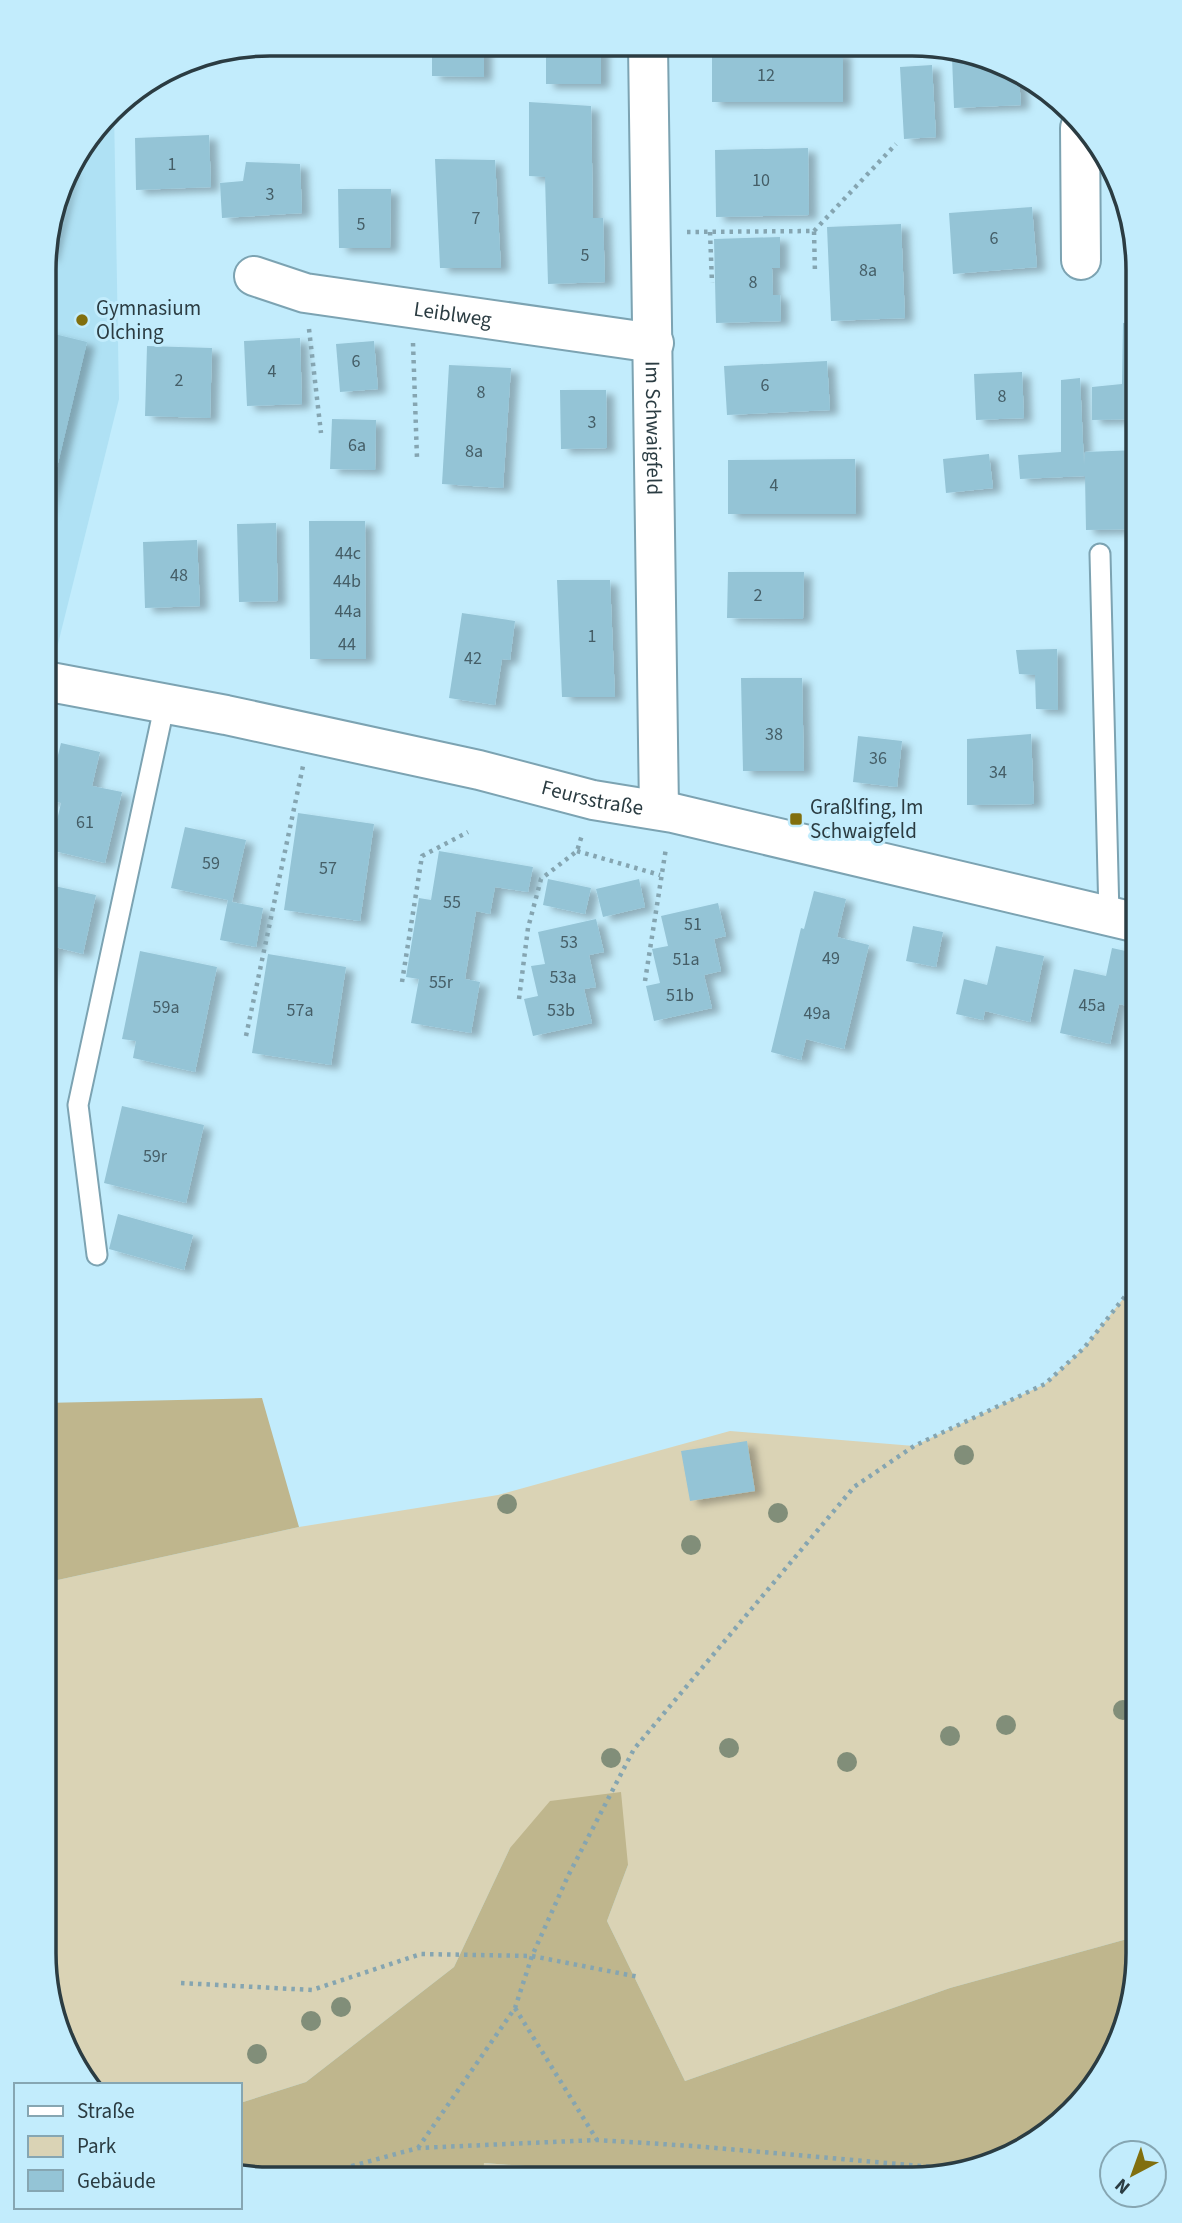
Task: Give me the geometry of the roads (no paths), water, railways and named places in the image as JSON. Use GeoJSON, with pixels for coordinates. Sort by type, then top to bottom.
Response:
{"type":"FeatureCollection","features":[{"type":"Feature","properties":{"kind":"street","name":"Im Schwaigfeld"},"geometry":{"type":"LineString","coordinates":[[648,56],[666,812]]}},
{"type":"Feature","properties":{"kind":"street"},"geometry":{"type":"LineString","coordinates":[[1080,138],[1081,260]]}},
{"type":"Feature","properties":{"kind":"street","name":"Leiblweg"},"geometry":{"type":"LineString","coordinates":[[254,276],[305,293],[654,343]]}},
{"type":"Feature","properties":{"kind":"street","name":"Feursstraße"},"geometry":{"type":"LineString","coordinates":[[56,683],[165,703],[479,770],[593,800],[666,812],[1123,920]]}},
{"type":"Feature","properties":{"kind":"lane"},"geometry":{"type":"LineString","coordinates":[[1100,554],[1123,920]]}},
{"type":"Feature","properties":{"kind":"lane"},"geometry":{"type":"LineString","coordinates":[[97,1255],[78,1104],[165,703]]}},
{"type":"Feature","properties":{"kind":"place","name":"Gymnasium Olching"},"geometry":{"type":"Point","coordinates":[82,320]}},
{"type":"Feature","properties":{"kind":"place","name":"Graßlfing, Im Schwaigfeld"},"geometry":{"type":"Point","coordinates":[796,819]}}]}
